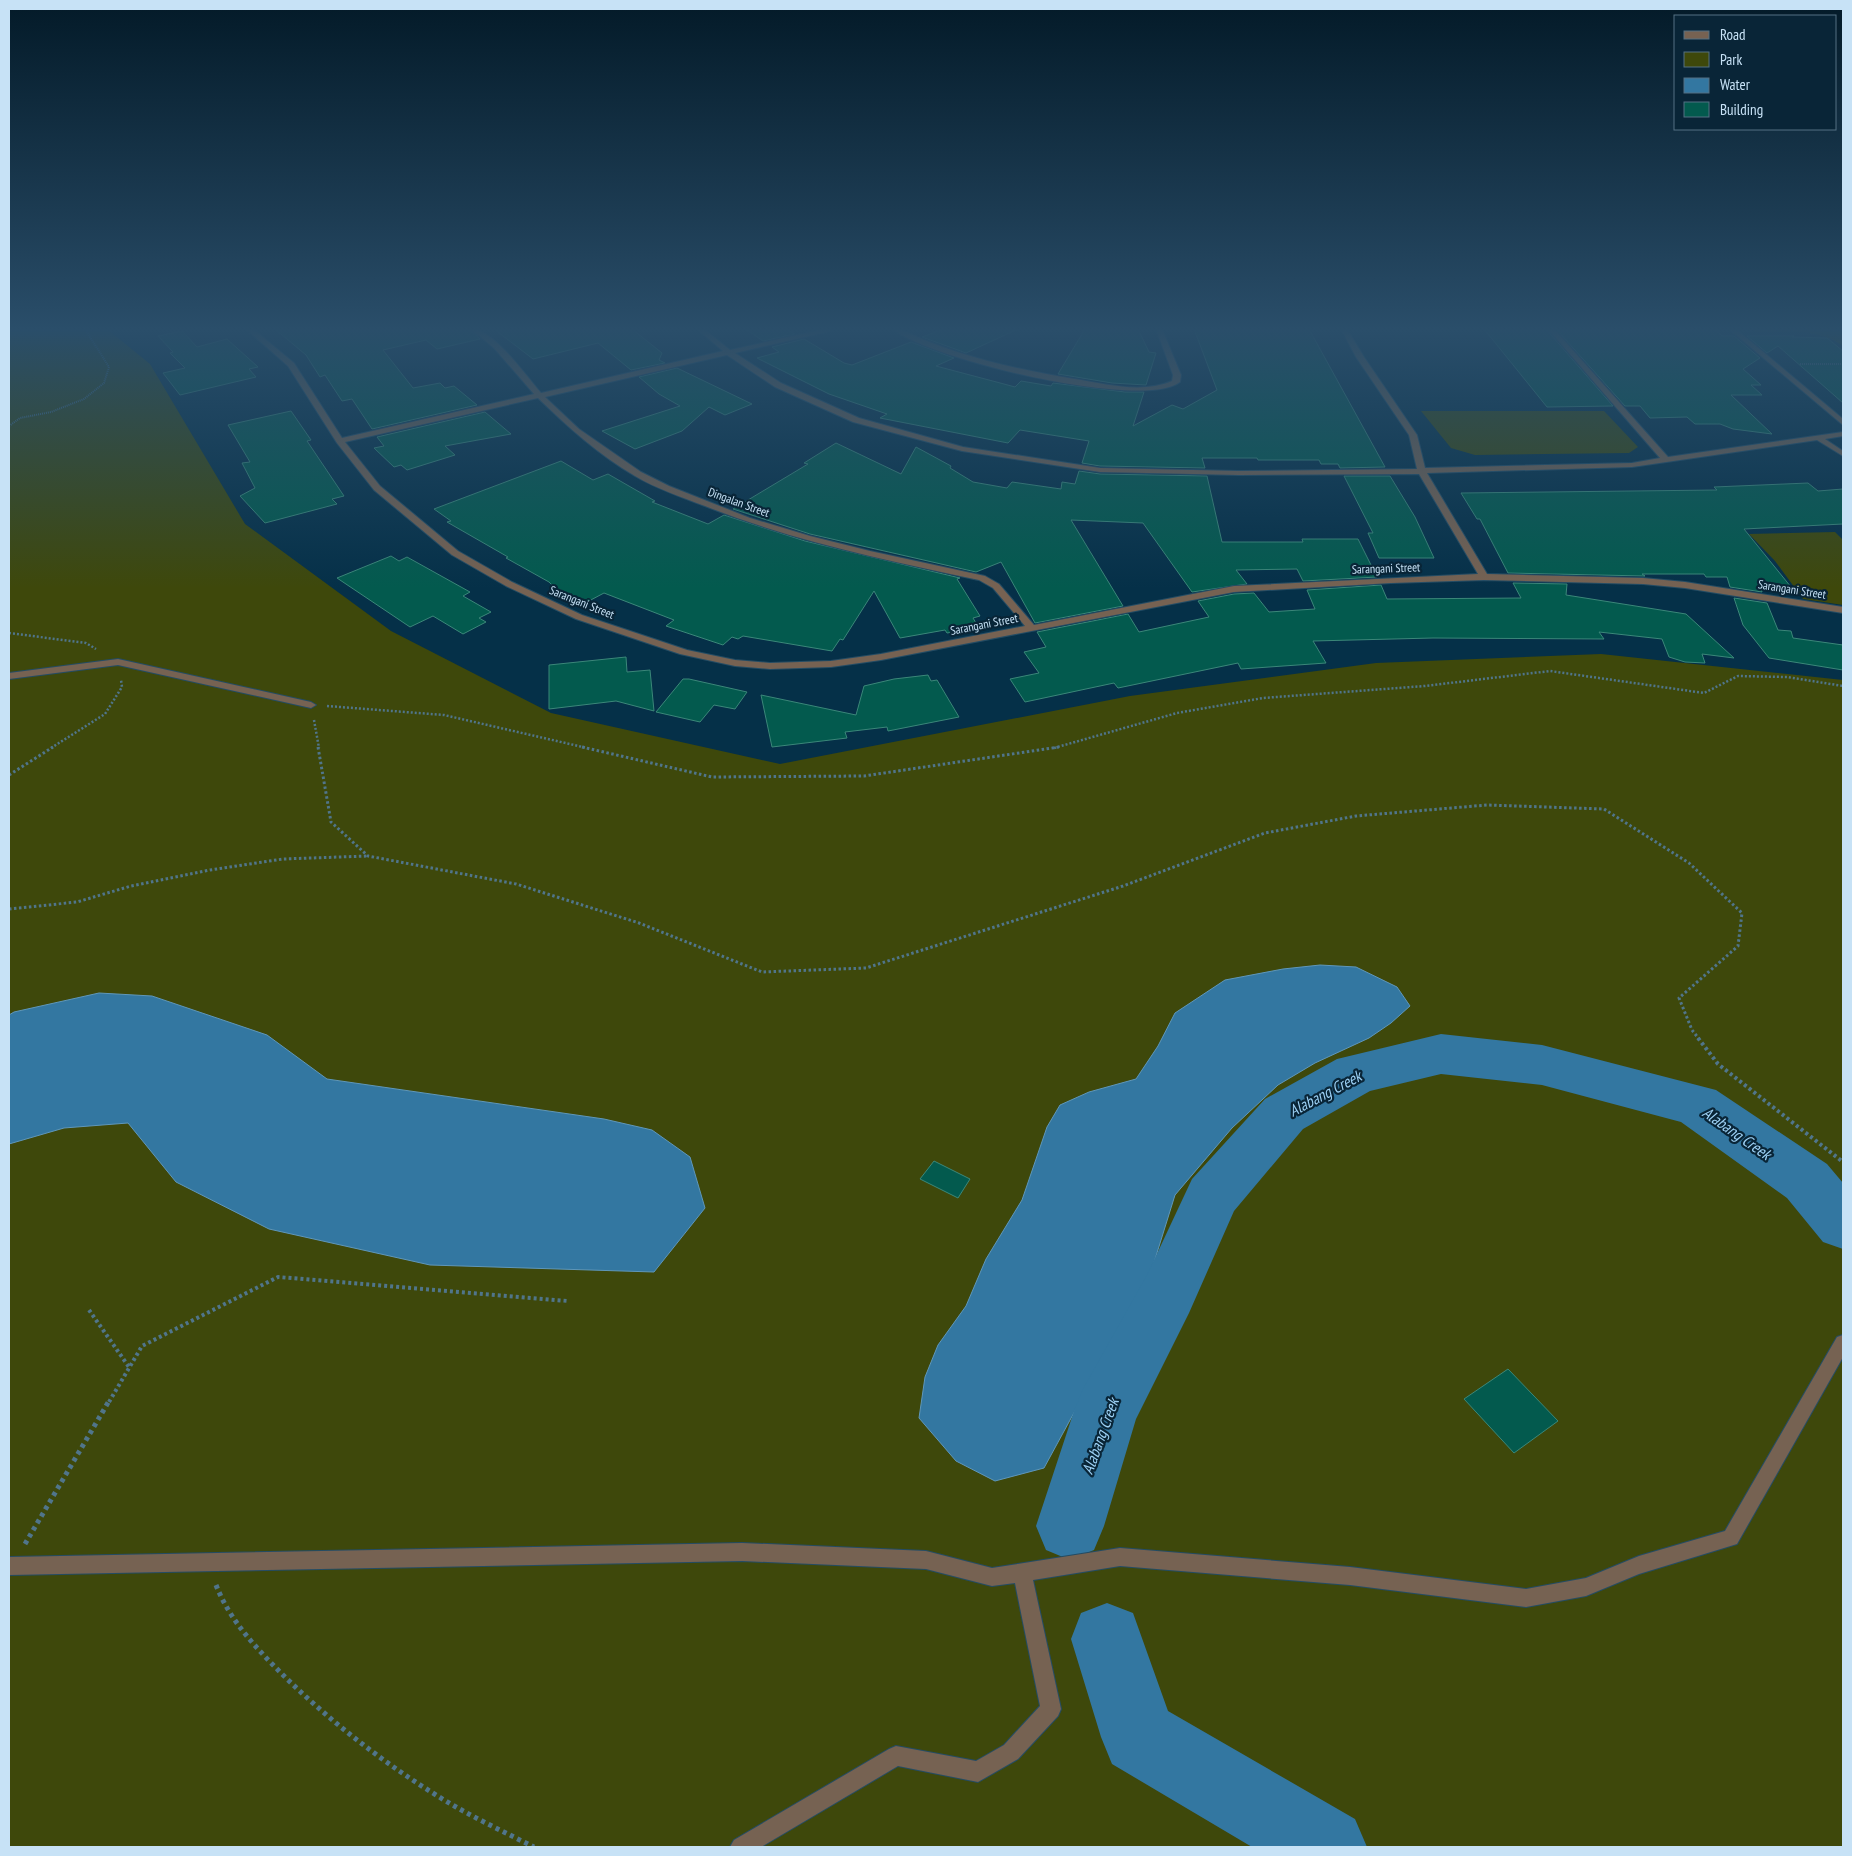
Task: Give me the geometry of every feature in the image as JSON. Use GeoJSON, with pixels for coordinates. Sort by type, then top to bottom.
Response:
{"type":"FeatureCollection","features":[{"type":"Feature","properties":{"kind":"street","name":"Sarangani Street"},"geometry":{"type":"LineString","coordinates":[[324,416],[340,441],[377,488],[455,553],[509,584],[579,617],[684,652],[735,663],[770,666],[831,664],[880,657],[1234,589],[1391,580],[1484,578],[1652,582],[1685,585],[1843,610]]}},
{"type":"Feature","properties":{"kind":"street"},"geometry":{"type":"LineString","coordinates":[[340,441],[447,416]]}},
{"type":"Feature","properties":{"kind":"street","name":"Dingalan Street"},"geometry":{"type":"LineString","coordinates":[[560,416],[576,431],[638,474],[666,488],[748,520],[869,554],[982,578],[996,586],[1031,627]]}},
{"type":"Feature","properties":{"kind":"street"},"geometry":{"type":"LineString","coordinates":[[846,416],[856,420],[962,449],[1100,470],[1239,473],[1422,471],[1632,465],[1820,439],[1843,434]]}},
{"type":"Feature","properties":{"kind":"street"},"geometry":{"type":"LineString","coordinates":[[1400,416],[1413,435],[1422,471],[1484,578]]}},
{"type":"Feature","properties":{"kind":"street"},"geometry":{"type":"LineString","coordinates":[[1627,416],[1667,461]]}},
{"type":"Feature","properties":{"kind":"street"},"geometry":{"type":"LineString","coordinates":[[1820,439],[1843,454]]}},
{"type":"Feature","properties":{"kind":"street"},"geometry":{"type":"LineString","coordinates":[[9,676],[118,662],[311,705]]}},
{"type":"Feature","properties":{"kind":"street"},"geometry":{"type":"LineString","coordinates":[[10,1566],[742,1552],[926,1560],[992,1577],[1120,1558],[1350,1576],[1526,1598],[1586,1587],[1639,1565],[1731,1538],[1843,1342]]}},
{"type":"Feature","properties":{"kind":"street"},"geometry":{"type":"LineString","coordinates":[[741,1847],[896,1756],[978,1772],[1011,1752],[1051,1709],[1022,1572]]}},
{"type":"Feature","properties":{"kind":"path"},"geometry":{"type":"LineString","coordinates":[[9,426],[20,418],[32,416]]}},
{"type":"Feature","properties":{"kind":"path"},"geometry":{"type":"LineString","coordinates":[[9,634],[86,643],[118,662],[122,687],[105,714],[9,775]]}},
{"type":"Feature","properties":{"kind":"path"},"geometry":{"type":"LineString","coordinates":[[368,856],[331,822],[311,705],[444,715],[712,777],[864,776],[1055,748],[1178,714],[1263,698],[1425,686],[1550,671],[1704,693],[1738,676],[1787,677],[1843,686]]}},
{"type":"Feature","properties":{"kind":"path"},"geometry":{"type":"LineString","coordinates":[[9,908],[77,902],[140,884],[283,858],[368,856],[516,884],[639,923],[762,972],[866,968],[1123,886],[1274,831],[1356,816],[1486,805],[1604,809],[1689,863],[1742,913],[1738,946],[1679,998],[1685,1014],[1692,1030],[1718,1064],[1843,1162]]}},
{"type":"Feature","properties":{"kind":"path"},"geometry":{"type":"LineString","coordinates":[[10,1566],[142,1346],[278,1278],[568,1301]]}},
{"type":"Feature","properties":{"kind":"path"},"geometry":{"type":"LineString","coordinates":[[89,1310],[129,1367]]}},
{"type":"Feature","properties":{"kind":"path"},"geometry":{"type":"LineString","coordinates":[[208,1563],[220,1597],[248,1637],[299,1691],[382,1759],[448,1802],[534,1847]]}},
{"type":"Feature","properties":{"kind":"green space"},"geometry":{"type":"Polygon","coordinates":[[[9,416],[181,416],[245,524],[391,631],[551,713],[780,764],[1130,696],[1376,663],[1601,654],[1843,680],[1843,1847],[9,1847],[9,416]]]}},
{"type":"Feature","properties":{"kind":"green space"},"geometry":{"type":"Polygon","coordinates":[[[1425,416],[1608,416],[1638,447],[1629,453],[1475,455],[1451,448],[1425,416]]]}},
{"type":"Feature","properties":{"kind":"green space"},"geometry":{"type":"Polygon","coordinates":[[[1835,532],[1843,540],[1843,605],[1803,599],[1775,561],[1749,534],[1835,532]]]}},
{"type":"Feature","properties":{"kind":"water"},"geometry":{"type":"Polygon","coordinates":[[[1320,965],[1356,967],[1397,987],[1410,1006],[1391,1023],[1369,1038],[1315,1063],[1278,1085],[1232,1128],[1175,1195],[1152,1269],[1044,1468],[995,1481],[956,1461],[919,1418],[925,1377],[938,1345],[966,1306],[986,1259],[1022,1200],[1047,1127],[1060,1105],[1089,1092],[1136,1079],[1158,1046],[1175,1013],[1225,980],[1283,969],[1320,965]]]}},
{"type":"Feature","properties":{"kind":"water"},"geometry":{"type":"Polygon","coordinates":[[[99,993],[152,996],[267,1035],[327,1079],[604,1119],[652,1130],[690,1157],[705,1208],[654,1272],[430,1265],[269,1229],[176,1182],[128,1123],[64,1128],[9,1144],[9,1015],[14,1012],[99,993]]]}},
{"type":"Feature","properties":{"kind":"building"},"geometry":{"type":"Polygon","coordinates":[[[270,416],[294,416],[311,440],[307,441],[344,496],[332,499],[337,504],[265,523],[240,496],[255,488],[242,463],[250,462],[228,425],[270,416]]]}},
{"type":"Feature","properties":{"kind":"building"},"geometry":{"type":"Polygon","coordinates":[[[363,416],[431,416],[372,429],[363,416]]]}},
{"type":"Feature","properties":{"kind":"building"},"geometry":{"type":"Polygon","coordinates":[[[469,416],[489,416],[511,434],[445,446],[455,455],[407,470],[401,465],[394,467],[374,448],[384,446],[377,437],[469,416]]]}},
{"type":"Feature","properties":{"kind":"building"},"geometry":{"type":"Polygon","coordinates":[[[650,416],[699,416],[682,431],[635,449],[602,431],[650,416]]]}},
{"type":"Feature","properties":{"kind":"building"},"geometry":{"type":"Polygon","coordinates":[[[884,416],[1136,416],[1133,426],[1152,416],[1357,416],[1385,467],[1340,468],[1338,464],[1321,464],[1319,460],[1258,460],[1257,458],[1202,458],[1205,468],[1100,466],[1082,463],[1089,441],[1020,430],[1008,443],[880,418],[884,416]]]}},
{"type":"Feature","properties":{"kind":"building"},"geometry":{"type":"Polygon","coordinates":[[[1648,416],[1753,416],[1772,434],[1733,429],[1720,424],[1695,424],[1687,417],[1650,418],[1648,416]]]}},
{"type":"Feature","properties":{"kind":"building"},"geometry":{"type":"Polygon","coordinates":[[[836,443],[901,474],[916,447],[951,466],[950,468],[973,482],[1007,488],[1012,482],[1061,489],[1062,482],[1075,484],[1079,471],[1100,474],[1207,476],[1222,542],[1303,542],[1302,539],[1358,539],[1377,577],[1303,581],[1297,569],[1236,570],[1247,584],[1192,592],[1143,523],[1071,520],[1123,606],[1035,623],[1001,562],[976,572],[810,534],[733,509],[808,464],[804,463],[836,443]]]}},
{"type":"Feature","properties":{"kind":"building"},"geometry":{"type":"Polygon","coordinates":[[[561,461],[593,480],[608,474],[655,501],[652,502],[708,524],[724,515],[805,541],[960,578],[957,579],[980,616],[973,618],[979,628],[947,633],[945,630],[900,638],[874,591],[843,640],[840,639],[832,651],[743,636],[738,639],[732,637],[723,645],[666,626],[674,620],[604,593],[587,602],[555,588],[549,582],[447,522],[451,521],[434,509],[561,461]]]}},
{"type":"Feature","properties":{"kind":"building"},"geometry":{"type":"Polygon","coordinates":[[[1344,476],[1390,476],[1415,517],[1434,558],[1379,558],[1368,533],[1373,533],[1344,476]]]}},
{"type":"Feature","properties":{"kind":"building"},"geometry":{"type":"Polygon","coordinates":[[[1808,483],[1818,491],[1843,489],[1843,524],[1744,529],[1791,587],[1761,588],[1762,592],[1730,587],[1727,577],[1706,577],[1704,574],[1642,574],[1645,576],[1508,573],[1480,519],[1477,519],[1461,493],[1717,490],[1714,487],[1808,483]]]}},
{"type":"Feature","properties":{"kind":"building"},"geometry":{"type":"Polygon","coordinates":[[[391,556],[399,561],[407,557],[470,592],[463,596],[491,612],[479,618],[486,622],[463,634],[433,616],[410,627],[337,578],[391,556]]]}},
{"type":"Feature","properties":{"kind":"building"},"geometry":{"type":"Polygon","coordinates":[[[1513,583],[1567,584],[1566,595],[1686,614],[1734,658],[1702,654],[1705,663],[1685,662],[1669,657],[1662,639],[1599,632],[1604,639],[1433,638],[1313,641],[1326,663],[1241,669],[1238,663],[1118,688],[1114,683],[1025,702],[1010,679],[1039,673],[1024,652],[1046,647],[1037,632],[1128,614],[1139,632],[1209,617],[1198,601],[1234,594],[1254,593],[1269,612],[1315,609],[1307,590],[1381,585],[1387,599],[1521,598],[1513,583]]]}},
{"type":"Feature","properties":{"kind":"building"},"geometry":{"type":"Polygon","coordinates":[[[1734,598],[1767,603],[1778,630],[1791,631],[1793,638],[1843,645],[1843,670],[1769,658],[1743,625],[1734,598]]]}},
{"type":"Feature","properties":{"kind":"building"},"geometry":{"type":"Polygon","coordinates":[[[626,657],[627,672],[650,670],[654,711],[616,701],[549,709],[549,665],[626,657]]]}},
{"type":"Feature","properties":{"kind":"building"},"geometry":{"type":"Polygon","coordinates":[[[928,675],[931,681],[937,680],[959,717],[888,731],[887,727],[845,732],[847,738],[772,747],[761,695],[856,715],[864,686],[894,679],[928,675]]]}},
{"type":"Feature","properties":{"kind":"building"},"geometry":{"type":"Polygon","coordinates":[[[683,679],[747,692],[735,709],[714,705],[700,722],[656,712],[683,679]]]}},
{"type":"Feature","properties":{"kind":"building"},"geometry":{"type":"Polygon","coordinates":[[[934,1161],[970,1179],[958,1198],[920,1179],[934,1161]]]}},
{"type":"Feature","properties":{"kind":"building"},"geometry":{"type":"Polygon","coordinates":[[[1508,1369],[1558,1421],[1514,1453],[1464,1399],[1508,1369]]]}},
{"type":"Feature","properties":{"kind":"waterway","name":"Alabang Creek"},"geometry":{"type":"LineString","coordinates":[[1070,1526],[1106,1411],[1168,1294],[1212,1196],[1284,1114],[1356,1074],[1441,1054],[1542,1065],[1697,1105],[1807,1181],[1843,1224]]}},
{"type":"Feature","properties":{"kind":"waterway","name":"Alabang Creek"},"geometry":{"type":"LineString","coordinates":[[1107,1639],[1139,1737],[1327,1847]]}}]}
